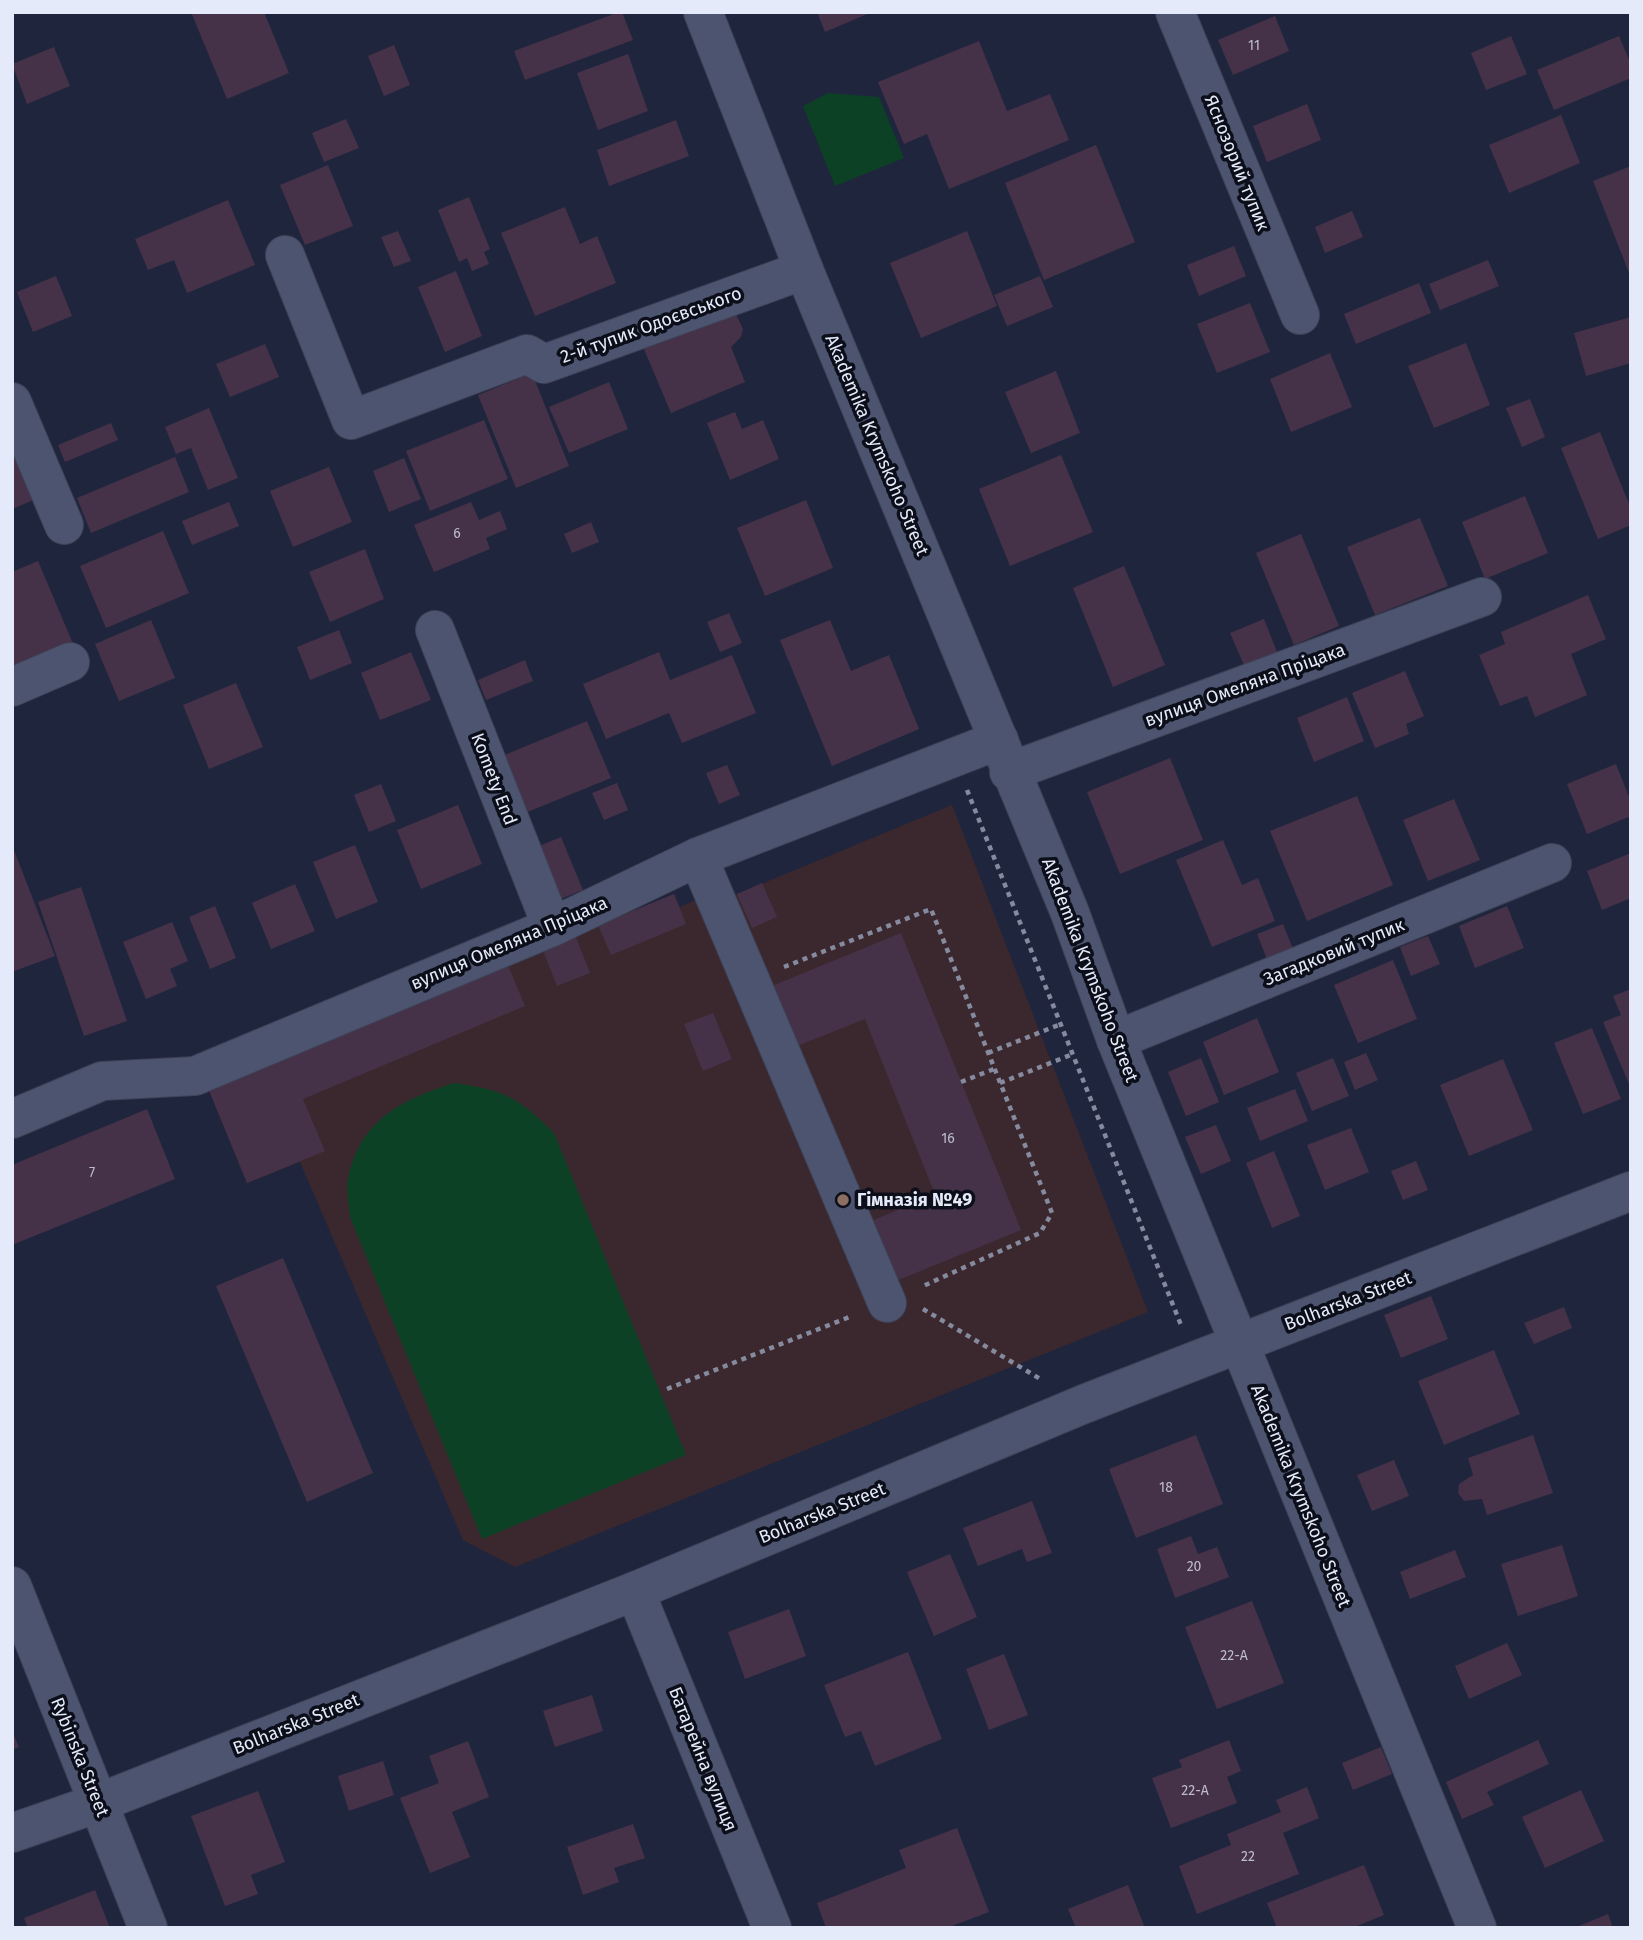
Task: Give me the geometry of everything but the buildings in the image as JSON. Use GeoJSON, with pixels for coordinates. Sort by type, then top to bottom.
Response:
{"type":"FeatureCollection","features":[{"type":"Feature","properties":{"kind":"street","name":"Akademika Krymskoho Street"},"geometry":{"type":"LineString","coordinates":[[703,12],[804,270],[1070,913],[1116,1040],[1477,1928]]}},
{"type":"Feature","properties":{"kind":"street","name":"Яснозорий тупик"},"geometry":{"type":"LineString","coordinates":[[1175,12],[1300,314]]}},
{"type":"Feature","properties":{"kind":"street","name":"2-й тупик Одоєвського"},"geometry":{"type":"LineString","coordinates":[[285,255],[351,420],[527,354],[544,364],[804,270]]}},
{"type":"Feature","properties":{"kind":"street"},"geometry":{"type":"LineString","coordinates":[[12,402],[64,525]]}},
{"type":"Feature","properties":{"kind":"street","name":"вулиця Омеляна Пріцака"},"geometry":{"type":"LineString","coordinates":[[12,1119],[102,1081],[195,1076],[552,928],[698,858],[954,758],[1004,756],[1482,597]]}},
{"type":"Feature","properties":{"kind":"street","name":"Komety End"},"geometry":{"type":"LineString","coordinates":[[435,630],[552,928]]}},
{"type":"Feature","properties":{"kind":"street"},"geometry":{"type":"LineString","coordinates":[[12,687],[70,662]]}},
{"type":"Feature","properties":{"kind":"street"},"geometry":{"type":"LineString","coordinates":[[698,858],[894,1300]]}},
{"type":"Feature","properties":{"kind":"street","name":"Загадковий тупик"},"geometry":{"type":"LineString","coordinates":[[1116,1040],[1552,863]]}},
{"type":"Feature","properties":{"kind":"street","name":"Bolharska Street"},"geometry":{"type":"LineString","coordinates":[[12,1833],[98,1803],[635,1591],[1084,1404],[1631,1191]]}},
{"type":"Feature","properties":{"kind":"street","name":"Rybinska Street"},"geometry":{"type":"LineString","coordinates":[[12,1586],[148,1928]]}},
{"type":"Feature","properties":{"kind":"street","name":"Батарейна вулиця"},"geometry":{"type":"LineString","coordinates":[[635,1591],[772,1928]]}},
{"type":"Feature","properties":{"kind":"path"},"geometry":{"type":"LineString","coordinates":[[954,758],[1196,1362]]}},
{"type":"Feature","properties":{"kind":"path"},"geometry":{"type":"LineString","coordinates":[[667,1389],[894,1300],[1040,1233],[1052,1213],[931,909],[777,969]]}},
{"type":"Feature","properties":{"kind":"path"},"geometry":{"type":"LineString","coordinates":[[988,1053],[1061,1024]]}},
{"type":"Feature","properties":{"kind":"path"},"geometry":{"type":"LineString","coordinates":[[1000,1083],[1073,1054]]}},
{"type":"Feature","properties":{"kind":"path"},"geometry":{"type":"LineString","coordinates":[[961,1082],[994,1069]]}},
{"type":"Feature","properties":{"kind":"path"},"geometry":{"type":"LineString","coordinates":[[894,1300],[1084,1404]]}},
{"type":"Feature","properties":{"kind":"shaded area","name":"Гімназія №49"},"geometry":{"type":"Polygon","coordinates":[[[952,805],[1148,1312],[515,1567],[463,1540],[300,1162],[247,1183],[208,1088],[674,894],[680,907],[703,897],[718,902],[952,805]]]}},
{"type":"Feature","properties":{"kind":"green space"},"geometry":{"type":"Polygon","coordinates":[[[828,93],[879,97],[904,158],[835,186],[803,106],[828,93]]]}},
{"type":"Feature","properties":{"kind":"green space"},"geometry":{"type":"Polygon","coordinates":[[[454,1083],[498,1092],[509,1097],[530,1111],[554,1133],[686,1455],[482,1539],[350,1217],[347,1193],[354,1159],[373,1127],[400,1105],[454,1083]]]}},
{"type":"Feature","properties":{"kind":"place","name":"Гімназія №49"},"geometry":{"type":"Point","coordinates":[843,1200]}}]}
